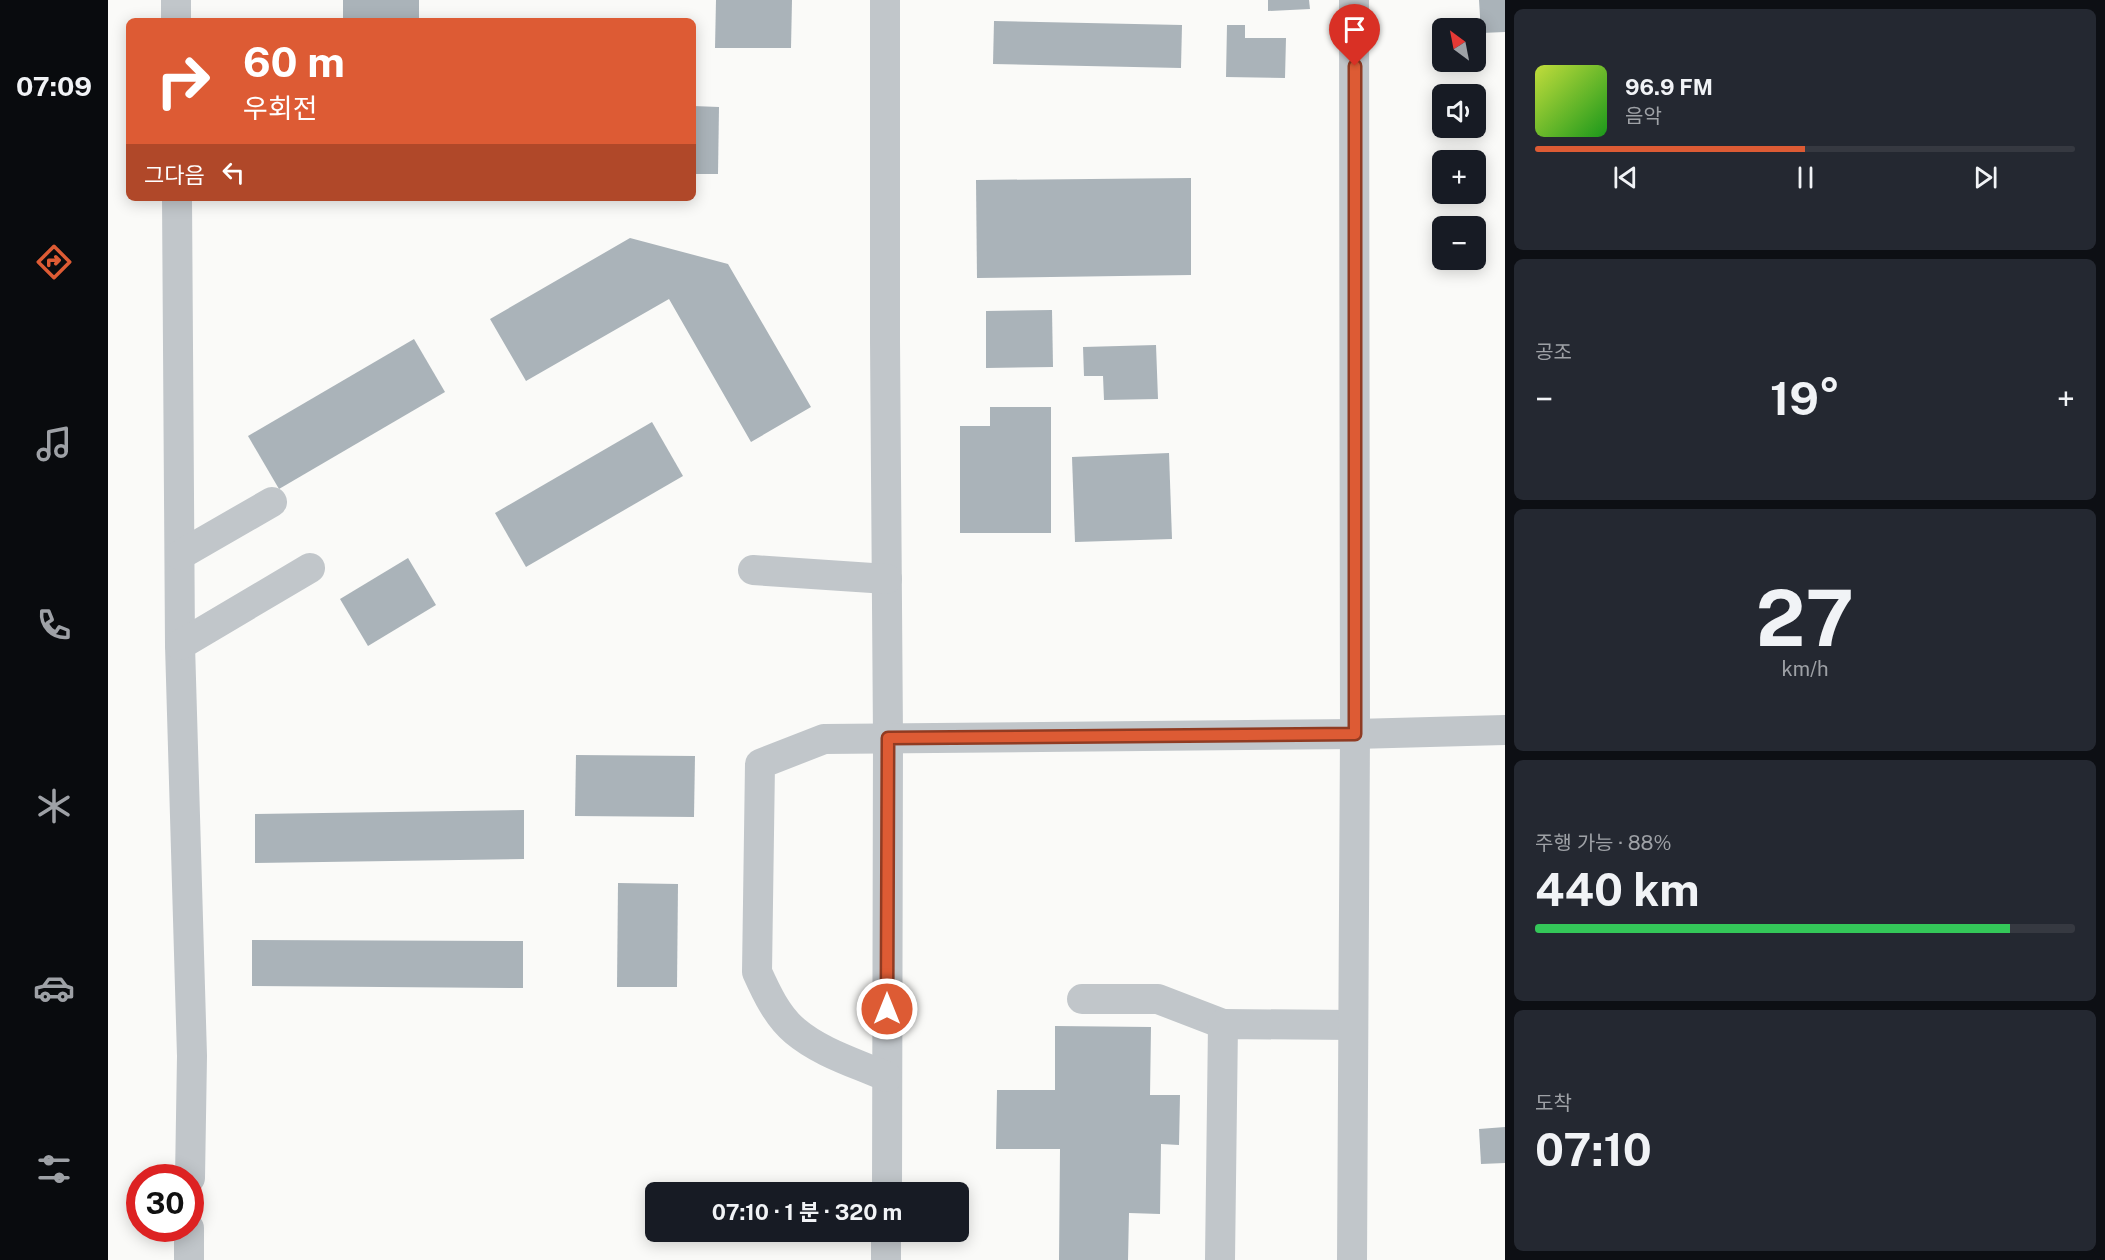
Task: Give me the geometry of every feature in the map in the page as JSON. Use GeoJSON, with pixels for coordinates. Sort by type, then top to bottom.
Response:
{"type":"FeatureCollection","features":[{"type":"Feature","properties":{"kind":"street"},"geometry":{"type":"LineString","coordinates":[[176,0],[176,18]]}},
{"type":"Feature","properties":{"kind":"street"},"geometry":{"type":"LineString","coordinates":[[885,0],[887,1182]]}},
{"type":"Feature","properties":{"kind":"street"},"geometry":{"type":"LineString","coordinates":[[1352,1260],[1355,734],[1354,0]]}},
{"type":"Feature","properties":{"kind":"street"},"geometry":{"type":"LineString","coordinates":[[177,201],[180,645],[192,1056],[190,1164]]}},
{"type":"Feature","properties":{"kind":"street"},"geometry":{"type":"LineString","coordinates":[[180,555],[272,502]]}},
{"type":"Feature","properties":{"kind":"street"},"geometry":{"type":"LineString","coordinates":[[180,645],[310,568]]}},
{"type":"Feature","properties":{"kind":"street"},"geometry":{"type":"LineString","coordinates":[[753,570],[887,579]]}},
{"type":"Feature","properties":{"kind":"street"},"geometry":{"type":"LineString","coordinates":[[887,1077],[818,1047],[793,1030],[769,997],[757,972],[760,764],[824,739],[1355,734],[1505,730]]}},
{"type":"Feature","properties":{"kind":"street"},"geometry":{"type":"LineString","coordinates":[[1082,999],[1158,999],[1223,1024],[1353,1025]]}},
{"type":"Feature","properties":{"kind":"street"},"geometry":{"type":"LineString","coordinates":[[1220,1260],[1223,1024]]}},
{"type":"Feature","properties":{"kind":"street"},"geometry":{"type":"LineString","coordinates":[[189,1242],[189,1260]]}},
{"type":"Feature","properties":{"kind":"street"},"geometry":{"type":"LineString","coordinates":[[886,1242],[886,1260]]}},
{"type":"Feature","properties":{"kind":"building"},"geometry":{"type":"Polygon","coordinates":[[[343,0],[419,0],[419,18],[343,18],[343,0]]]}},
{"type":"Feature","properties":{"kind":"building"},"geometry":{"type":"Polygon","coordinates":[[[716,0],[792,0],[791,48],[715,48],[716,0]]]}},
{"type":"Feature","properties":{"kind":"building"},"geometry":{"type":"Polygon","coordinates":[[[1268,0],[1309,0],[1310,9],[1268,11],[1268,0]]]}},
{"type":"Feature","properties":{"kind":"building"},"geometry":{"type":"Polygon","coordinates":[[[1479,0],[1505,0],[1505,32],[1486,33],[1486,18],[1480,18],[1479,0]]]}},
{"type":"Feature","properties":{"kind":"building"},"geometry":{"type":"Polygon","coordinates":[[[994,21],[1182,25],[1181,68],[993,64],[994,21]]]}},
{"type":"Feature","properties":{"kind":"building"},"geometry":{"type":"Polygon","coordinates":[[[1227,25],[1245,25],[1245,38],[1286,38],[1285,78],[1226,77],[1227,25]]]}},
{"type":"Feature","properties":{"kind":"building"},"geometry":{"type":"Polygon","coordinates":[[[696,106],[719,107],[718,174],[696,174],[696,106]]]}},
{"type":"Feature","properties":{"kind":"building"},"geometry":{"type":"Polygon","coordinates":[[[1191,178],[1191,275],[977,278],[976,180],[1191,178]]]}},
{"type":"Feature","properties":{"kind":"building"},"geometry":{"type":"Polygon","coordinates":[[[630,238],[728,264],[811,407],[751,442],[669,299],[526,381],[490,319],[630,238]]]}},
{"type":"Feature","properties":{"kind":"building"},"geometry":{"type":"Polygon","coordinates":[[[1052,310],[1053,367],[986,368],[986,311],[1052,310]]]}},
{"type":"Feature","properties":{"kind":"building"},"geometry":{"type":"Polygon","coordinates":[[[414,339],[445,392],[279,489],[248,436],[414,339]]]}},
{"type":"Feature","properties":{"kind":"building"},"geometry":{"type":"Polygon","coordinates":[[[1156,345],[1158,399],[1104,400],[1103,376],[1084,376],[1083,347],[1156,345]]]}},
{"type":"Feature","properties":{"kind":"building"},"geometry":{"type":"Polygon","coordinates":[[[990,407],[1051,407],[1051,533],[960,533],[960,426],[990,426],[990,407]]]}},
{"type":"Feature","properties":{"kind":"building"},"geometry":{"type":"Polygon","coordinates":[[[652,422],[683,476],[526,567],[495,513],[652,422]]]}},
{"type":"Feature","properties":{"kind":"building"},"geometry":{"type":"Polygon","coordinates":[[[1169,453],[1172,539],[1075,542],[1072,457],[1169,453]]]}},
{"type":"Feature","properties":{"kind":"building"},"geometry":{"type":"Polygon","coordinates":[[[408,558],[436,605],[368,646],[340,599],[408,558]]]}},
{"type":"Feature","properties":{"kind":"building"},"geometry":{"type":"Polygon","coordinates":[[[576,755],[695,756],[694,817],[575,816],[576,755]]]}},
{"type":"Feature","properties":{"kind":"building"},"geometry":{"type":"Polygon","coordinates":[[[524,810],[524,859],[255,863],[255,814],[524,810]]]}},
{"type":"Feature","properties":{"kind":"building"},"geometry":{"type":"Polygon","coordinates":[[[618,883],[678,884],[677,987],[617,987],[618,883]]]}},
{"type":"Feature","properties":{"kind":"building"},"geometry":{"type":"Polygon","coordinates":[[[252,940],[523,941],[523,988],[252,986],[252,940]]]}},
{"type":"Feature","properties":{"kind":"building"},"geometry":{"type":"Polygon","coordinates":[[[1055,1026],[1151,1027],[1150,1095],[1180,1095],[1179,1145],[1161,1144],[1160,1214],[1129,1213],[1128,1260],[1059,1260],[1060,1149],[996,1149],[997,1090],[1055,1090],[1055,1026]]]}},
{"type":"Feature","properties":{"kind":"building"},"geometry":{"type":"Polygon","coordinates":[[[1505,1127],[1505,1163],[1481,1164],[1479,1129],[1505,1127]]]}},
{"type":"Feature","properties":{"kind":"route"},"geometry":{"type":"LineString","coordinates":[[887,1009],[888,738],[1355,734],[1355,66]]}}]}
